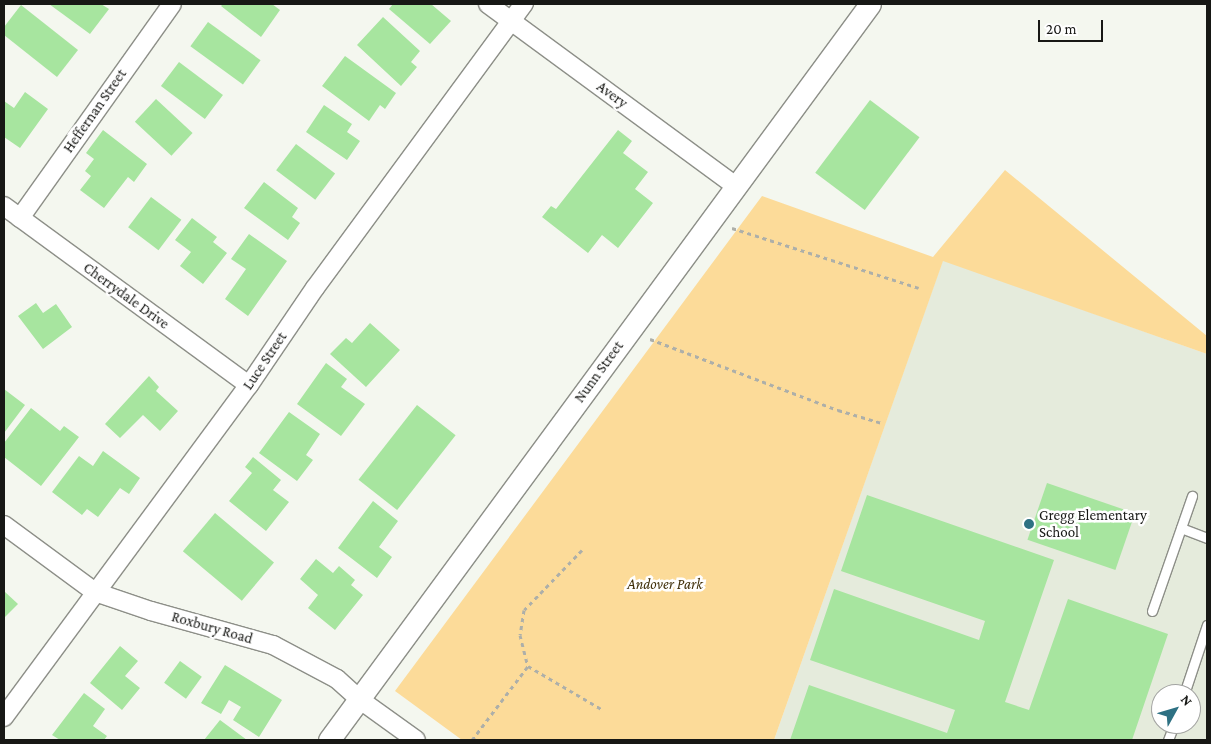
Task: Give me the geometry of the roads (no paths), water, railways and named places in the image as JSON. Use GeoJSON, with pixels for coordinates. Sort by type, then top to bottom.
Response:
{"type":"FeatureCollection","features":[{"type":"Feature","properties":{"kind":"street","name":"Heffernan Street"},"geometry":{"type":"LineString","coordinates":[[20,218],[172,4]]}},
{"type":"Feature","properties":{"kind":"street","name":"Avery"},"geometry":{"type":"LineString","coordinates":[[488,4],[736,186]]}},
{"type":"Feature","properties":{"kind":"street","name":"Luce Street"},"geometry":{"type":"LineString","coordinates":[[4,716],[249,385],[315,288],[524,4]]}},
{"type":"Feature","properties":{"kind":"street","name":"Nunn Street"},"geometry":{"type":"LineString","coordinates":[[329,740],[870,4]]}},
{"type":"Feature","properties":{"kind":"street","name":"Cherrydale Drive"},"geometry":{"type":"LineString","coordinates":[[4,206],[249,385]]}},
{"type":"Feature","properties":{"kind":"street","name":"Roxbury Road"},"geometry":{"type":"LineString","coordinates":[[4,525],[95,592],[151,611],[273,646],[337,679],[360,699],[416,740]]}},
{"type":"Feature","properties":{"kind":"lane"},"geometry":{"type":"LineString","coordinates":[[1152,611],[1192,496]]}},
{"type":"Feature","properties":{"kind":"lane"},"geometry":{"type":"LineString","coordinates":[[1181,528],[1207,538]]}},
{"type":"Feature","properties":{"kind":"lane"},"geometry":{"type":"LineString","coordinates":[[1187,684],[1207,625]]}},
{"type":"Feature","properties":{"kind":"place","name":"Gregg Elementary School"},"geometry":{"type":"Point","coordinates":[1029,524]}},
{"type":"Feature","properties":{"kind":"park label","name":"Andover Park"},"geometry":{"type":"Point","coordinates":[665,585]}}]}
